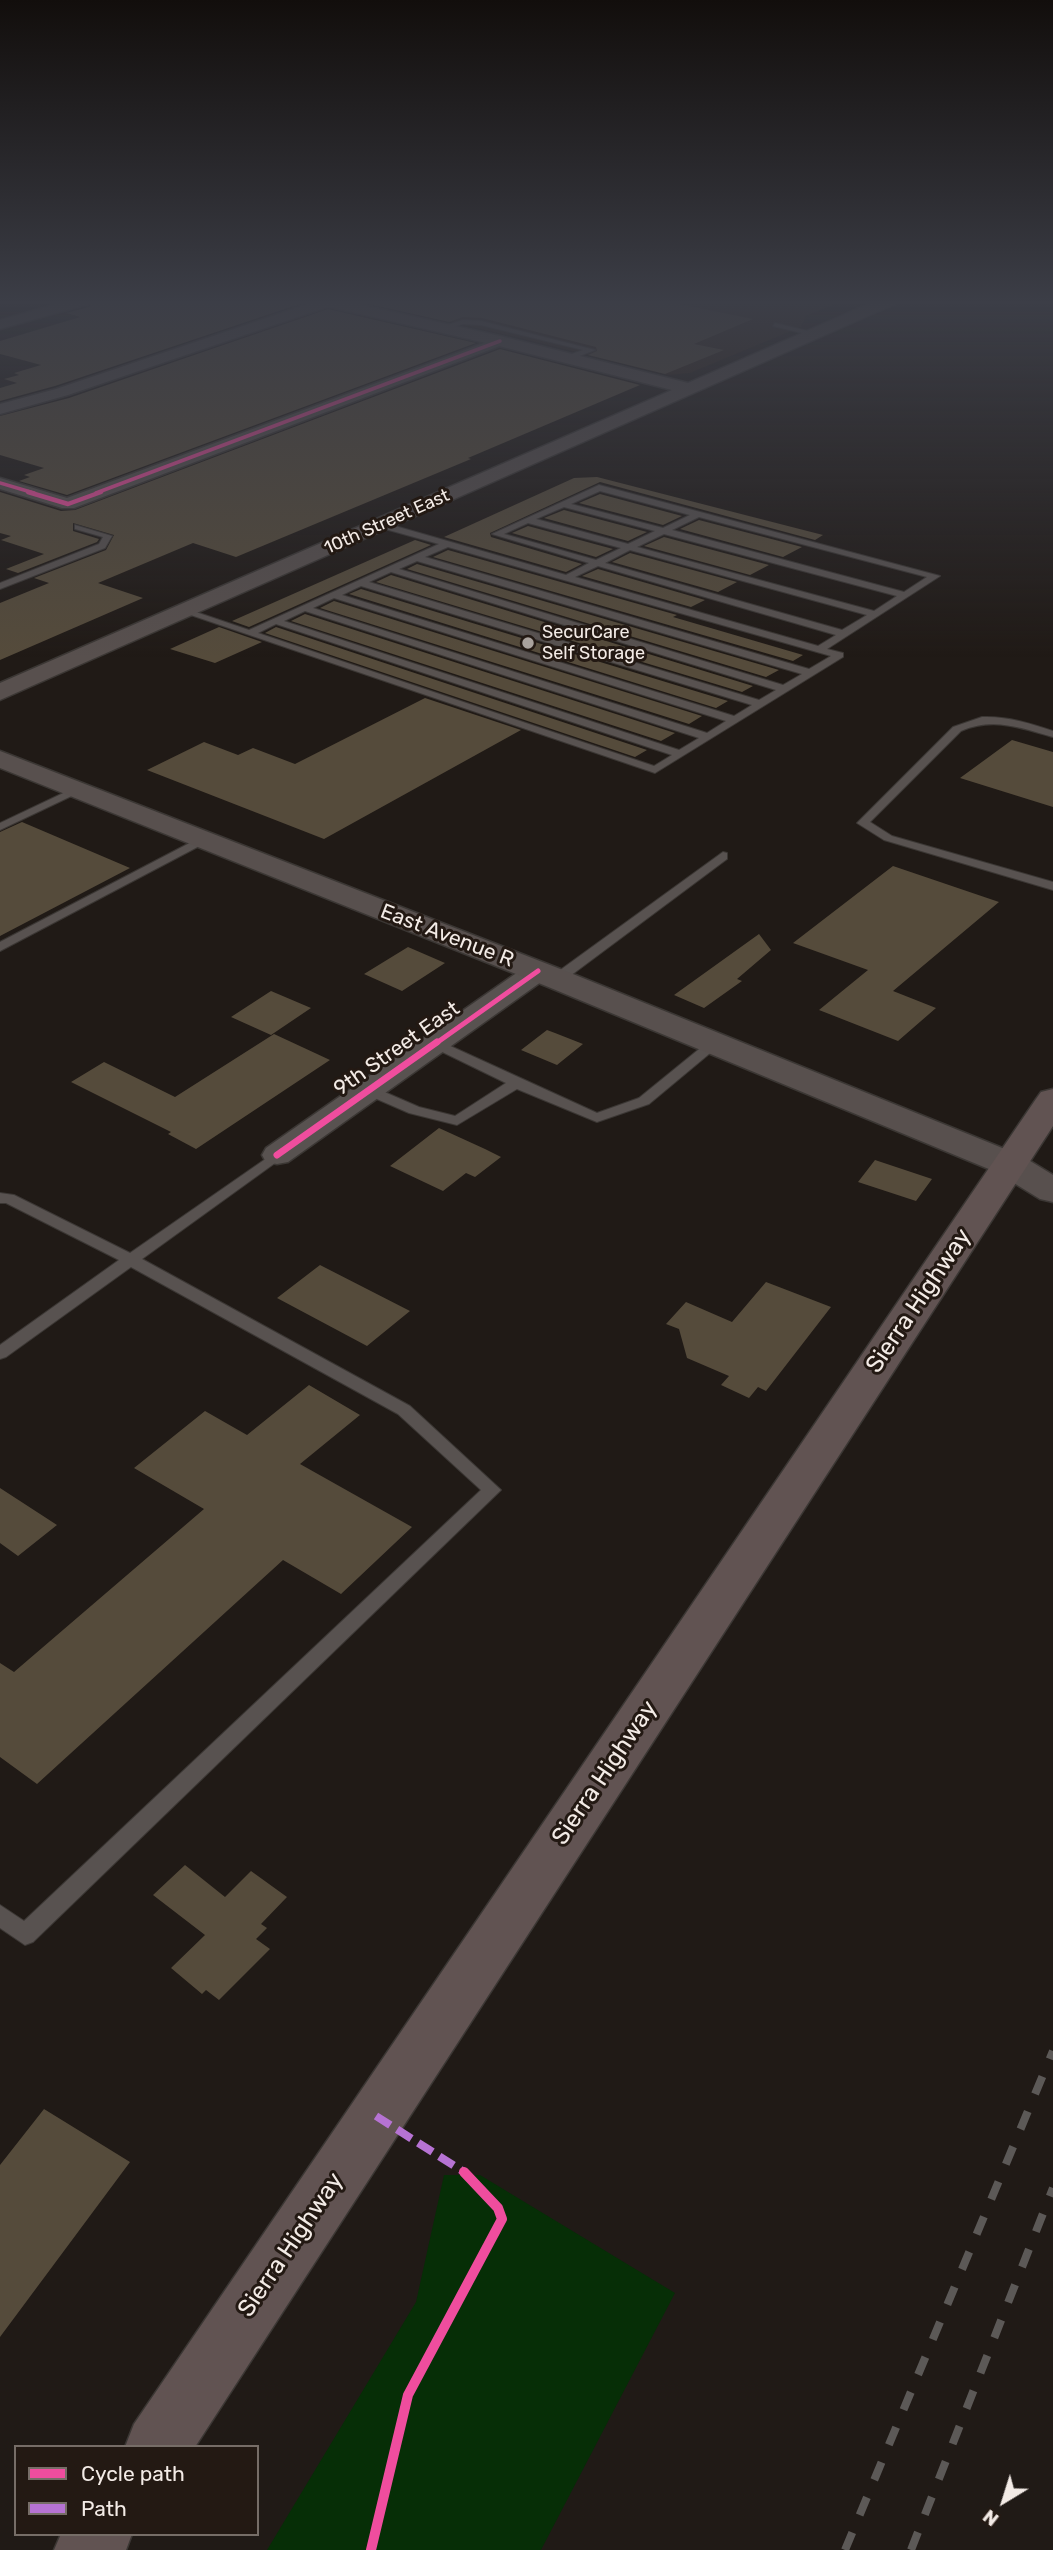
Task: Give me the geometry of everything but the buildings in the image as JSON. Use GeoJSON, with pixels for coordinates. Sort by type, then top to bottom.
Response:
{"type":"FeatureCollection","features":[{"type":"Feature","properties":{"kind":"highway","name":"Sierra Highway"},"geometry":{"type":"LineString","coordinates":[[158,2445],[1031,1168],[1053,1099]]}},
{"type":"Feature","properties":{"kind":"main road","name":"10th Street East"},"geometry":{"type":"LineString","coordinates":[[3,689],[620,420]]}},
{"type":"Feature","properties":{"kind":"main road","name":"East Avenue R"},"geometry":{"type":"LineString","coordinates":[[0,759],[1031,1168],[1053,1191]]}},
{"type":"Feature","properties":{"kind":"street"},"geometry":{"type":"LineString","coordinates":[[0,483],[68,504],[291,420]]}},
{"type":"Feature","properties":{"kind":"street","name":"9th Street East"},"geometry":{"type":"LineString","coordinates":[[277,1155],[436,1043],[547,975]]}},
{"type":"Feature","properties":{"kind":"lane"},"geometry":{"type":"LineString","coordinates":[[820,649],[844,634],[876,614],[935,576],[599,488],[496,534],[844,634]]}},
{"type":"Feature","properties":{"kind":"lane"},"geometry":{"type":"LineString","coordinates":[[563,504],[905,595]]}},
{"type":"Feature","properties":{"kind":"lane"},"geometry":{"type":"LineString","coordinates":[[566,578],[698,514]]}},
{"type":"Feature","properties":{"kind":"lane"},"geometry":{"type":"LineString","coordinates":[[528,520],[876,614]]}},
{"type":"Feature","properties":{"kind":"lane"},"geometry":{"type":"LineString","coordinates":[[184,611],[655,770],[839,655],[381,525]]}},
{"type":"Feature","properties":{"kind":"lane"},"geometry":{"type":"LineString","coordinates":[[0,586],[102,546],[108,536],[78,527]]}},
{"type":"Feature","properties":{"kind":"lane"},"geometry":{"type":"LineString","coordinates":[[249,633],[447,544]]}},
{"type":"Feature","properties":{"kind":"lane"},"geometry":{"type":"LineString","coordinates":[[417,558],[810,673]]}},
{"type":"Feature","properties":{"kind":"lane"},"geometry":{"type":"LineString","coordinates":[[390,569],[785,689]]}},
{"type":"Feature","properties":{"kind":"lane"},"geometry":{"type":"LineString","coordinates":[[361,583],[761,704]]}},
{"type":"Feature","properties":{"kind":"lane"},"geometry":{"type":"LineString","coordinates":[[334,594],[735,720]]}},
{"type":"Feature","properties":{"kind":"lane"},"geometry":{"type":"LineString","coordinates":[[304,608],[708,737]]}},
{"type":"Feature","properties":{"kind":"lane"},"geometry":{"type":"LineString","coordinates":[[275,621],[681,754]]}},
{"type":"Feature","properties":{"kind":"lane"},"geometry":{"type":"LineString","coordinates":[[1053,734],[1002,719],[976,720],[957,729],[863,822],[888,838],[1053,886]]}},
{"type":"Feature","properties":{"kind":"lane"},"geometry":{"type":"LineString","coordinates":[[0,827],[76,790]]}},
{"type":"Feature","properties":{"kind":"lane"},"geometry":{"type":"LineString","coordinates":[[0,947],[203,840]]}},
{"type":"Feature","properties":{"kind":"lane"},"geometry":{"type":"LineString","coordinates":[[547,975],[723,856]]}},
{"type":"Feature","properties":{"kind":"lane"},"geometry":{"type":"LineString","coordinates":[[436,1043],[516,1083],[597,1118],[644,1101],[714,1044]]}},
{"type":"Feature","properties":{"kind":"lane"},"geometry":{"type":"LineString","coordinates":[[368,1090],[414,1110],[457,1121],[516,1083]]}},
{"type":"Feature","properties":{"kind":"lane"},"geometry":{"type":"LineString","coordinates":[[0,1353],[277,1155]]}},
{"type":"Feature","properties":{"kind":"lane"},"geometry":{"type":"LineString","coordinates":[[0,1198],[9,1198],[131,1260],[404,1410],[492,1490],[25,1936],[0,1915]]}},
{"type":"Feature","properties":{"kind":"green space"},"geometry":{"type":"Polygon","coordinates":[[[444,2175],[480,2175],[675,2293],[541,2550],[267,2550],[416,2302],[444,2175]]]}},
{"type":"Feature","properties":{"kind":"railway"},"geometry":{"type":"LineString","coordinates":[[845,2550],[1053,2051]]}},
{"type":"Feature","properties":{"kind":"railway"},"geometry":{"type":"LineString","coordinates":[[911,2550],[1053,2188]]}},
{"type":"Feature","properties":{"kind":"marked path"},"geometry":{"type":"LineString","coordinates":[[376,2116],[464,2172]]}},
{"type":"Feature","properties":{"kind":"cycle path"},"geometry":{"type":"LineString","coordinates":[[0,483],[68,504],[291,420]]}},
{"type":"Feature","properties":{"kind":"cycle path"},"geometry":{"type":"LineString","coordinates":[[277,1155],[538,971]]}},
{"type":"Feature","properties":{"kind":"cycle path"},"geometry":{"type":"LineString","coordinates":[[371,2550],[408,2395],[502,2219],[498,2208],[464,2172]]}},
{"type":"Feature","properties":{"kind":"place","name":"SecurCare Self Storage"},"geometry":{"type":"Point","coordinates":[528,643]}}]}
